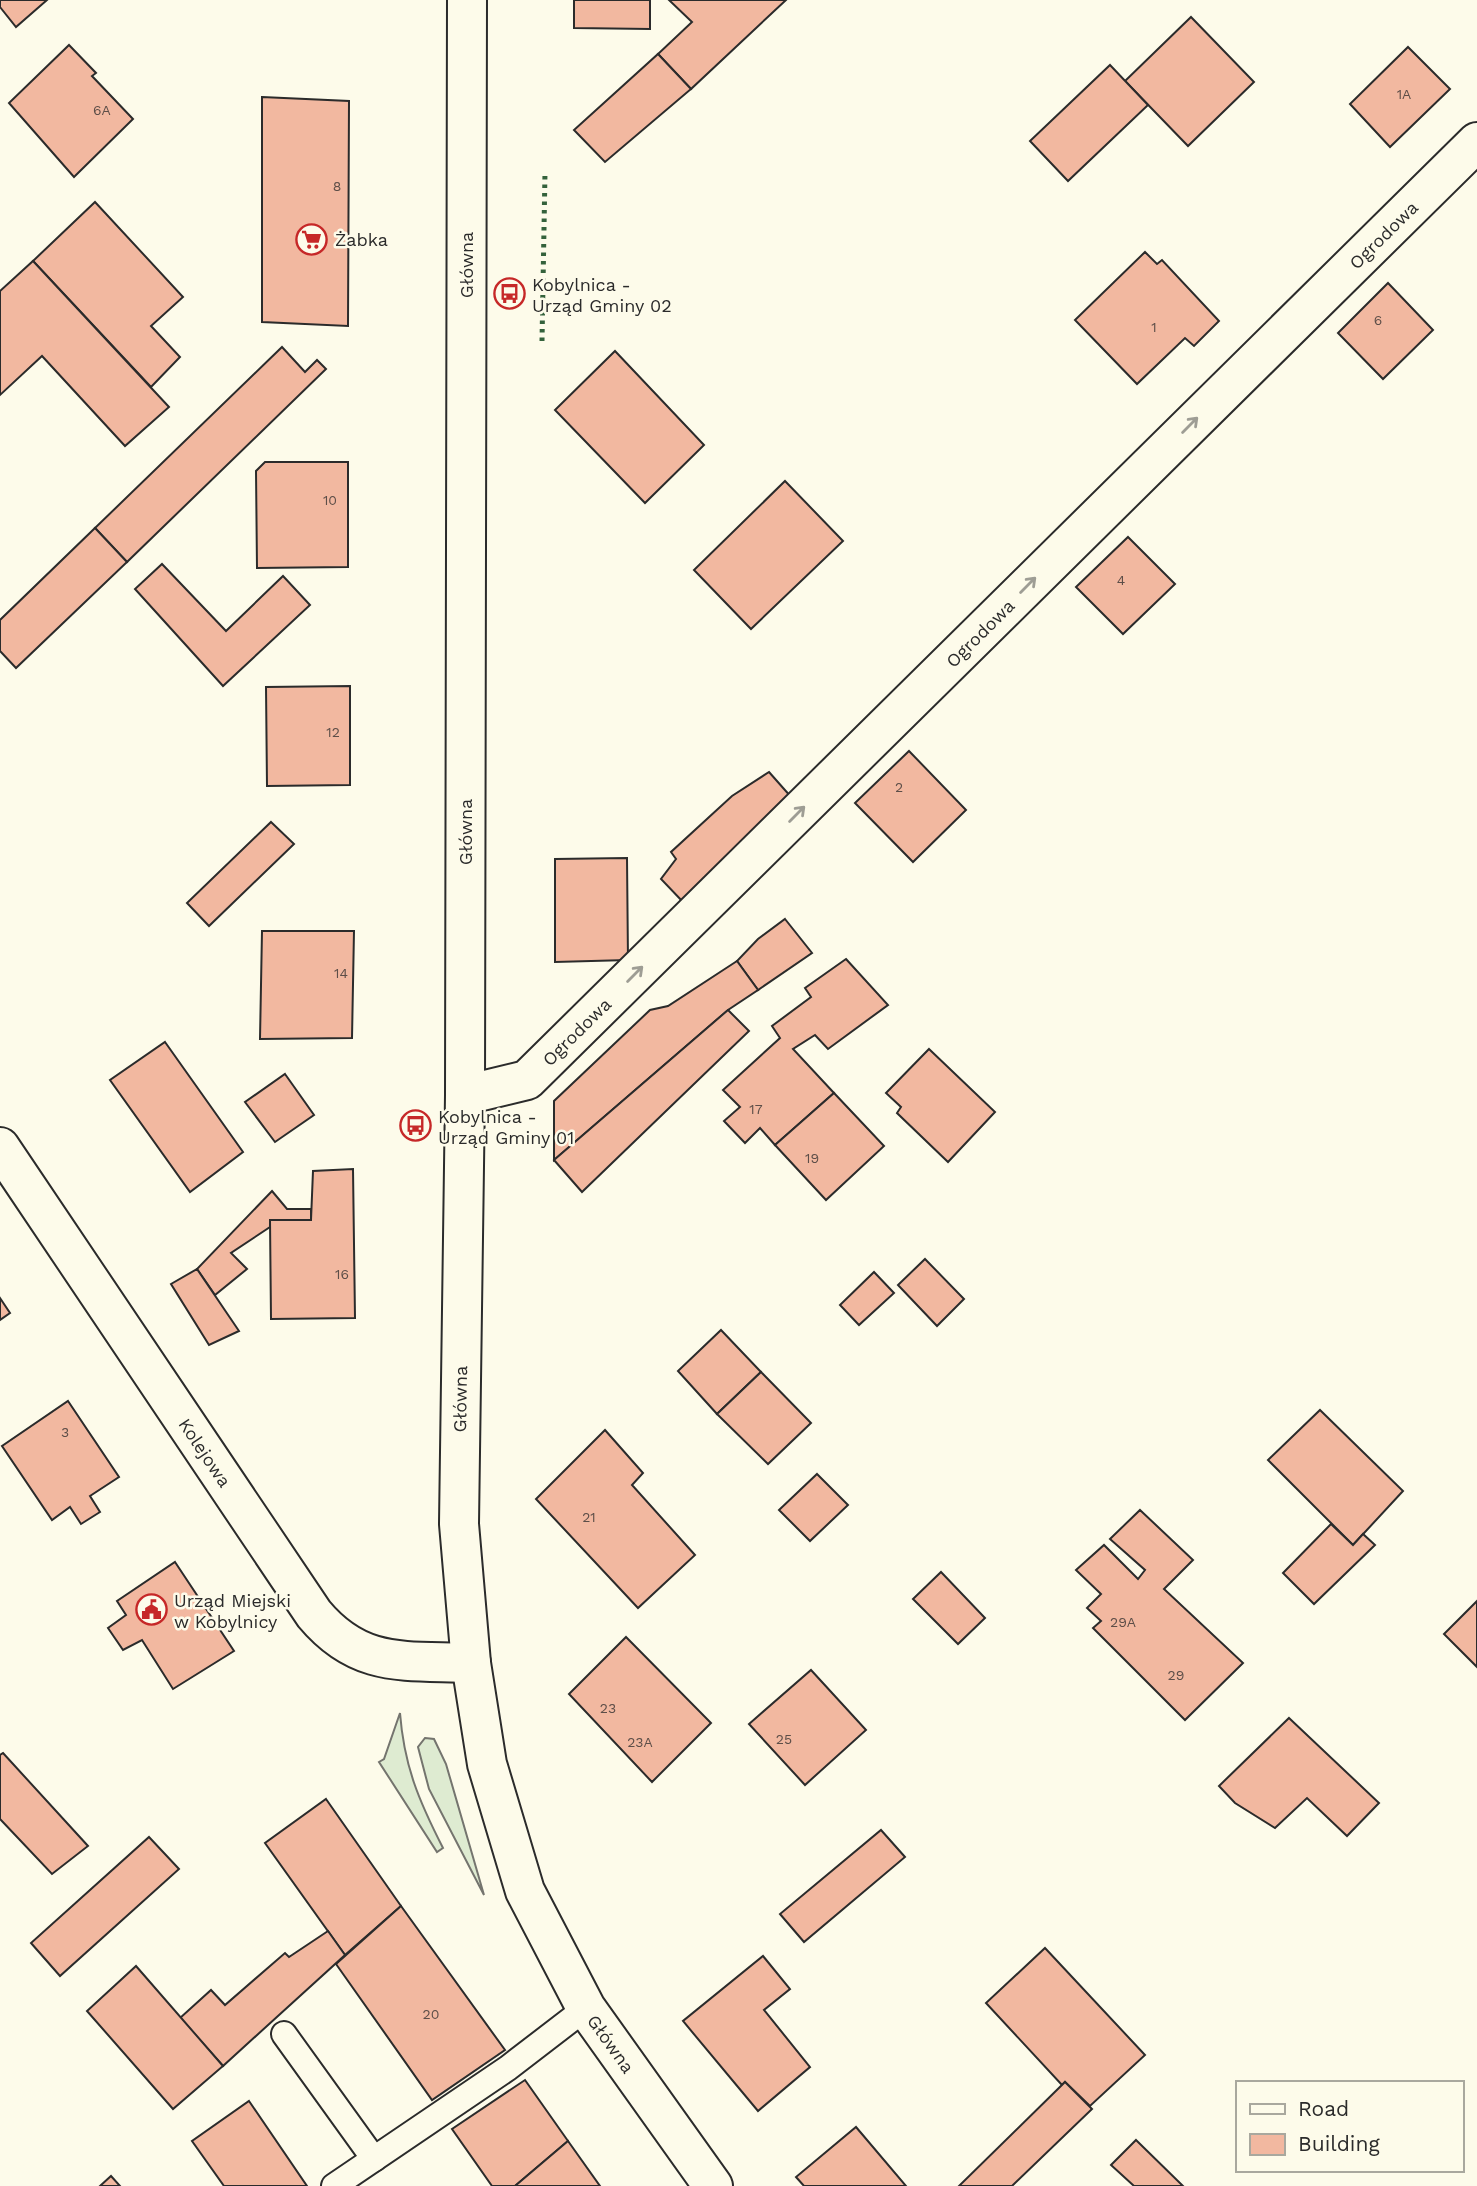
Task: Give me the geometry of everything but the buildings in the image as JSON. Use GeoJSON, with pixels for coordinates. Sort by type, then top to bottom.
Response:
{"type":"FeatureCollection","features":[{"type":"Feature","properties":{"kind":"main road","name":"Główna"},"geometry":{"type":"LineString","coordinates":[[467,0],[465,1095],[459,1524],[471,1663],[487,1765],[525,1891],[586,2008],[713,2186]]}},
{"type":"Feature","properties":{"kind":"main road","name":"Ogrodowa"},"geometry":{"type":"LineString","coordinates":[[465,1095],[527,1080],[1477,142]]}},
{"type":"Feature","properties":{"kind":"main road","name":"Kolejowa"},"geometry":{"type":"LineString","coordinates":[[0,1147],[314,1615],[330,1634],[369,1656],[471,1663]]}},
{"type":"Feature","properties":{"kind":"lane"},"geometry":{"type":"LineString","coordinates":[[334,2186],[508,2068],[586,2008]]}},
{"type":"Feature","properties":{"kind":"lane"},"geometry":{"type":"LineString","coordinates":[[284,2034],[374,2159]]}},
{"type":"Feature","properties":{"kind":"green space"},"geometry":{"type":"Polygon","coordinates":[[[400,1713],[405,1750],[414,1783],[443,1848],[437,1852],[379,1762],[384,1759],[400,1713]]]}},
{"type":"Feature","properties":{"kind":"green space"},"geometry":{"type":"Polygon","coordinates":[[[425,1738],[434,1739],[446,1764],[484,1895],[429,1789],[418,1747],[425,1738]]]}},
{"type":"Feature","properties":{"kind":"hedge"},"geometry":{"type":"LineString","coordinates":[[542,341],[545,172]]}},
{"type":"Feature","properties":{"kind":"place","name":"Żabka"},"geometry":{"type":"Point","coordinates":[312,239]}},
{"type":"Feature","properties":{"kind":"place","name":"Kobylnica - Urząd Gminy 02"},"geometry":{"type":"Point","coordinates":[509,294]}},
{"type":"Feature","properties":{"kind":"place","name":"Kobylnica - Urząd Gminy 01"},"geometry":{"type":"Point","coordinates":[415,1126]}},
{"type":"Feature","properties":{"kind":"place","name":"Urząd Miejski w Kobylnicy"},"geometry":{"type":"Point","coordinates":[151,1610]}}]}
